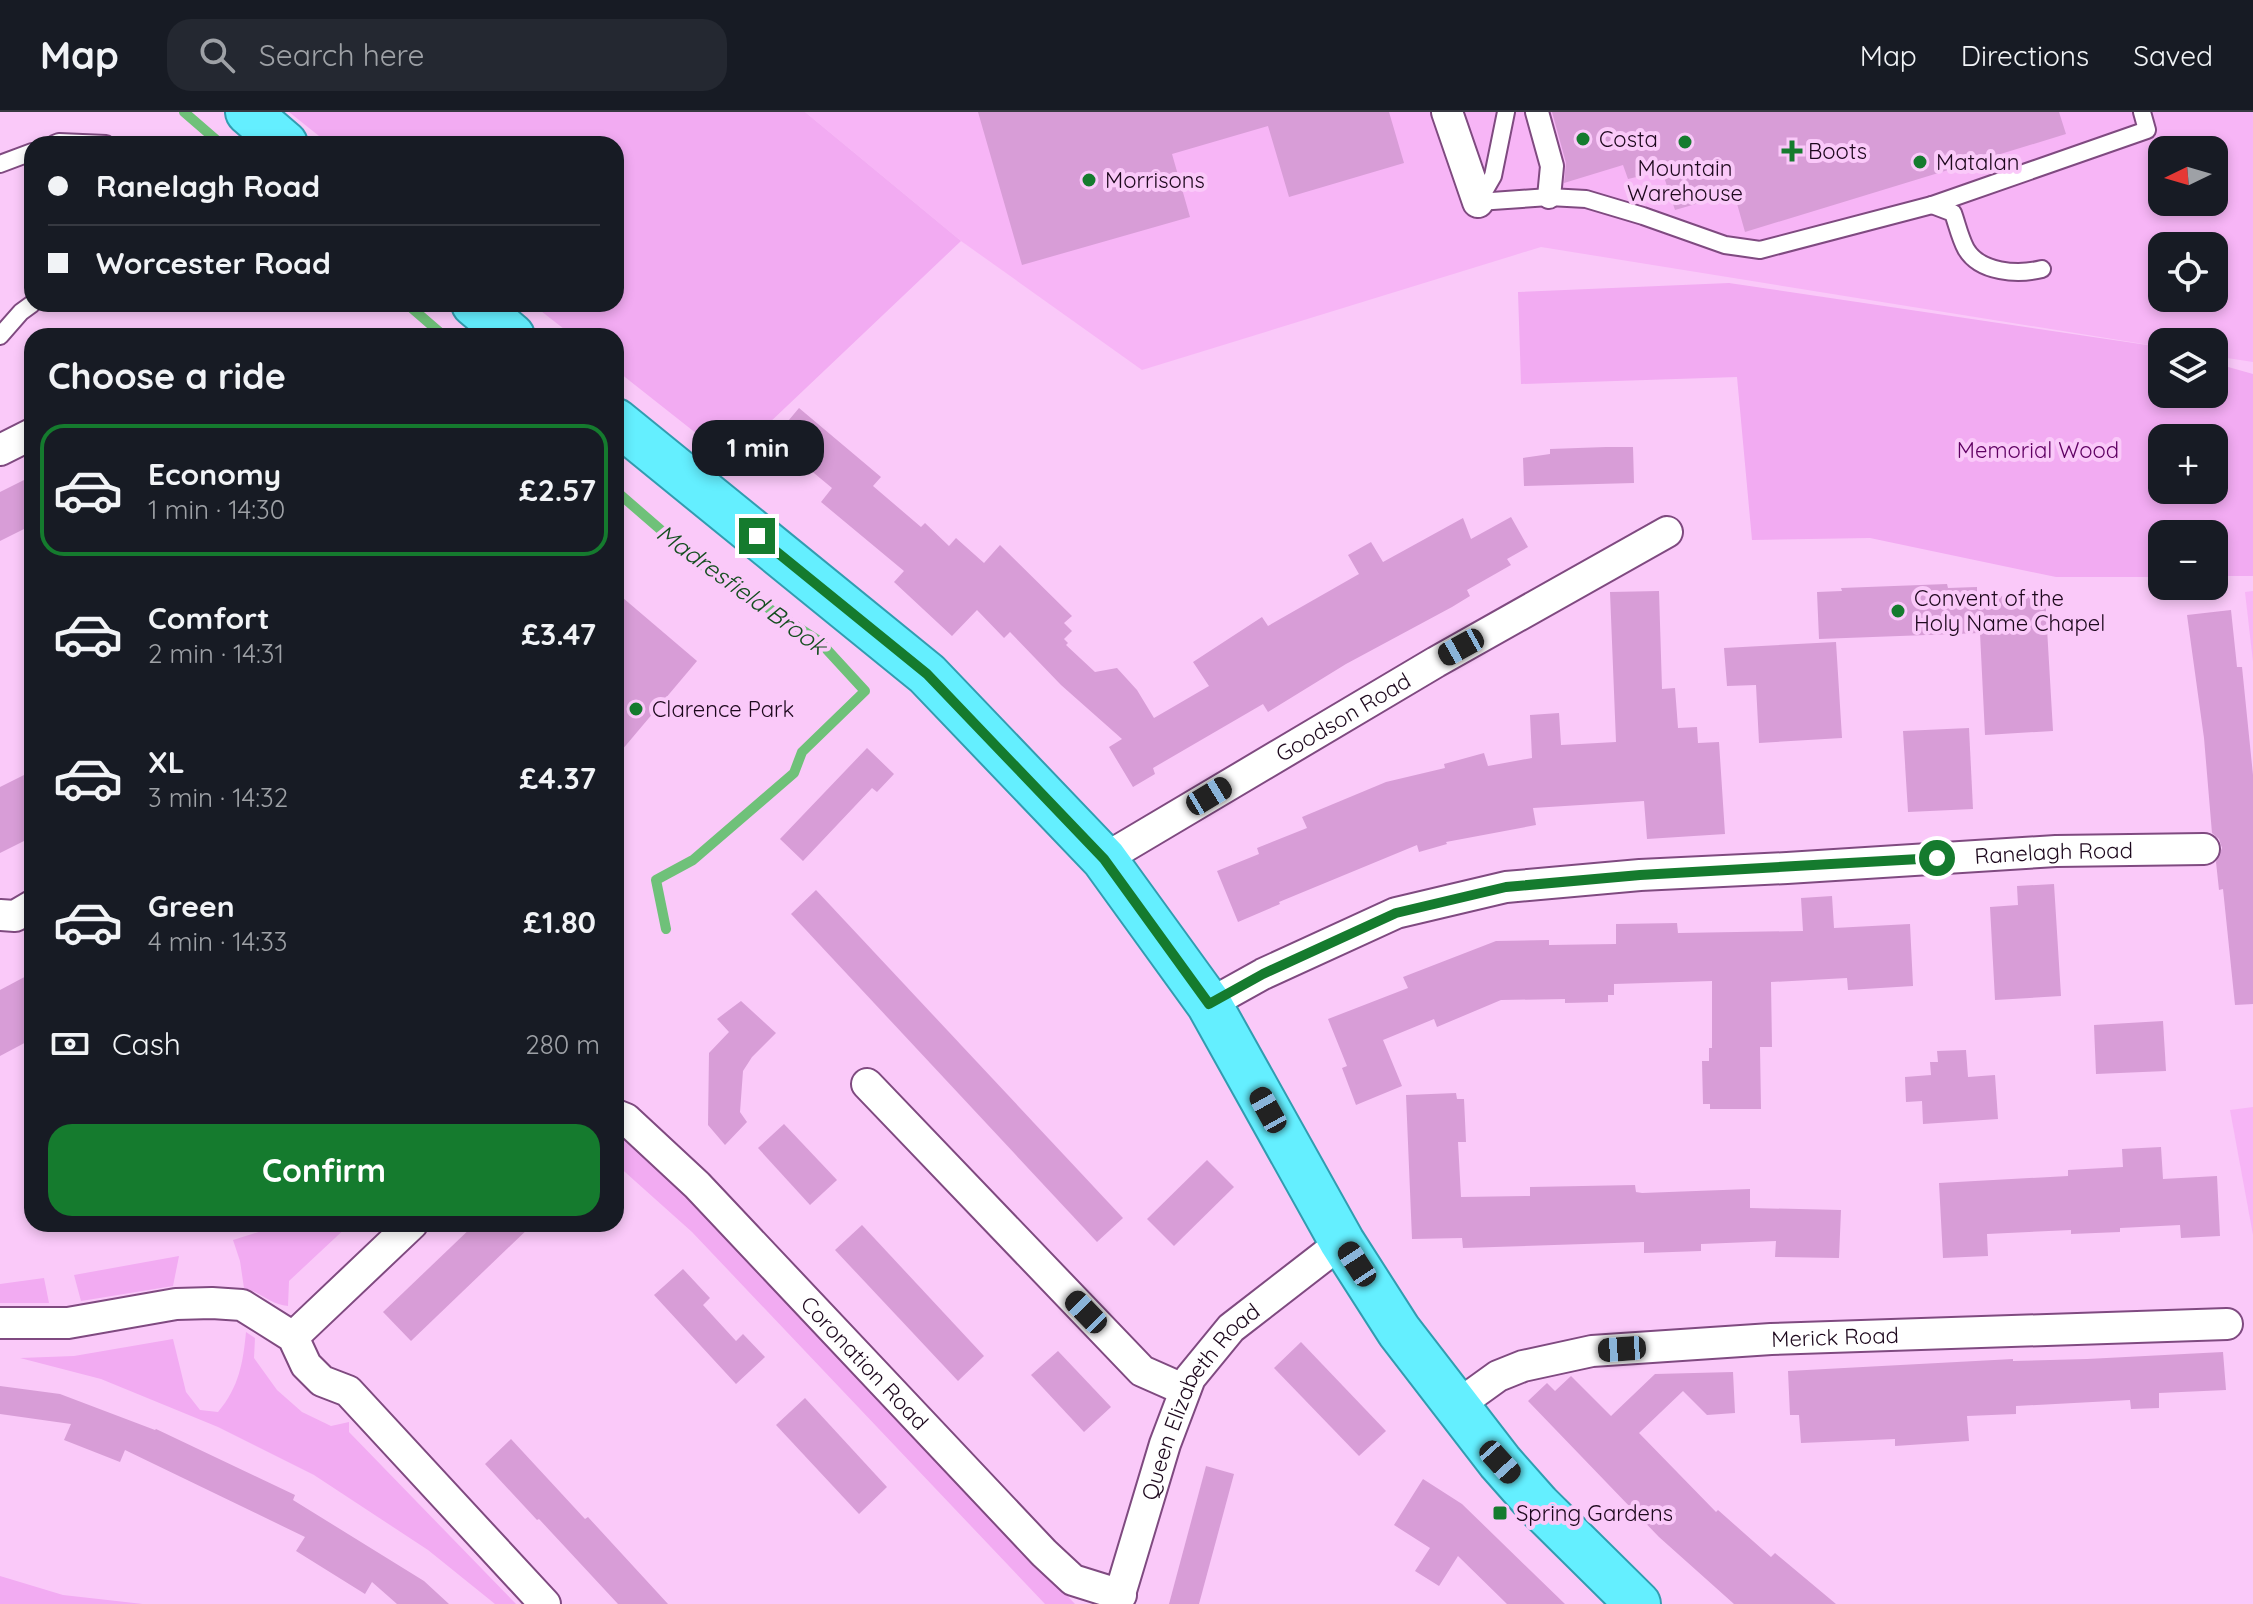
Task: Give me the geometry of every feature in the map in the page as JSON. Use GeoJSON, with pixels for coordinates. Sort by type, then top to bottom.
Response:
{"type":"FeatureCollection","features":[{"type":"Feature","properties":{"kind":"highway"},"geometry":{"type":"LineString","coordinates":[[248,112],[276,136]]}},
{"type":"Feature","properties":{"kind":"highway"},"geometry":{"type":"LineString","coordinates":[[624,428],[927,674],[1104,859],[1209,1004],[1342,1242],[1399,1331],[1455,1407],[1538,1505],[1631,1602]]}},
{"type":"Feature","properties":{"kind":"street"},"geometry":{"type":"LineString","coordinates":[[1447,112],[1478,202]]}},
{"type":"Feature","properties":{"kind":"street"},"geometry":{"type":"LineString","coordinates":[[1537,112],[1552,166],[1549,197]]}},
{"type":"Feature","properties":{"kind":"street"},"geometry":{"type":"LineString","coordinates":[[0,450],[24,438]]}},
{"type":"Feature","properties":{"kind":"street","name":"Goodson Road"},"geometry":{"type":"LineString","coordinates":[[1104,859],[1436,662],[1667,532]]}},
{"type":"Feature","properties":{"kind":"street","name":"Ranelagh Road"},"geometry":{"type":"LineString","coordinates":[[1209,1004],[1263,974],[1396,913],[1506,887],[1640,875],[2056,851],[2204,849]]}},
{"type":"Feature","properties":{"kind":"street"},"geometry":{"type":"LineString","coordinates":[[0,915],[15,916],[24,911]]}},
{"type":"Feature","properties":{"kind":"street"},"geometry":{"type":"LineString","coordinates":[[867,1084],[900,1140],[1142,1371],[1185,1390]]}},
{"type":"Feature","properties":{"kind":"street","name":"Coronation Road"},"geometry":{"type":"LineString","coordinates":[[624,1118],[697,1185],[1044,1553],[1073,1580],[1119,1599]]}},
{"type":"Feature","properties":{"kind":"street"},"geometry":{"type":"LineString","coordinates":[[293,1337],[404,1232]]}},
{"type":"Feature","properties":{"kind":"street","name":"Queen Elizabeth Road"},"geometry":{"type":"LineString","coordinates":[[1119,1599],[1165,1444],[1190,1378],[1231,1328],[1342,1242]]}},
{"type":"Feature","properties":{"kind":"street"},"geometry":{"type":"LineString","coordinates":[[0,1323],[68,1323],[176,1304],[242,1305],[293,1337],[306,1365],[322,1381],[348,1391],[545,1604]]}},
{"type":"Feature","properties":{"kind":"street","name":"Merick Road"},"geometry":{"type":"LineString","coordinates":[[1455,1407],[1498,1376],[1523,1366],[1592,1351],[1771,1339],[2227,1324]]}},
{"type":"Feature","properties":{"kind":"lane"},"geometry":{"type":"LineString","coordinates":[[1478,202],[1493,176],[1506,112]]}},
{"type":"Feature","properties":{"kind":"lane"},"geometry":{"type":"LineString","coordinates":[[1478,202],[1549,197],[1586,199],[1725,245],[1760,250],[1932,205],[2147,130],[2142,112]]}},
{"type":"Feature","properties":{"kind":"lane"},"geometry":{"type":"LineString","coordinates":[[0,164],[24,155]]}},
{"type":"Feature","properties":{"kind":"lane"},"geometry":{"type":"LineString","coordinates":[[1932,205],[1953,213],[1967,251],[1986,267],[2030,272],[2042,269]]}},
{"type":"Feature","properties":{"kind":"lane"},"geometry":{"type":"LineString","coordinates":[[0,336],[24,310]]}},
{"type":"Feature","properties":{"kind":"shaded area"},"geometry":{"type":"Polygon","coordinates":[[[805,112],[2253,112],[2253,362],[2228,358],[2228,328],[2148,328],[2148,345],[1541,247],[1142,370],[961,241],[805,112]]]}},
{"type":"Feature","properties":{"kind":"shaded area"},"geometry":{"type":"Polygon","coordinates":[[[2253,591],[2253,662],[2245,592],[2253,591]]]}},
{"type":"Feature","properties":{"kind":"shaded area"},"geometry":{"type":"Polygon","coordinates":[[[2253,1107],[2253,1235],[2230,1110],[2253,1107]]]}},
{"type":"Feature","properties":{"kind":"green space"},"geometry":{"type":"Polygon","coordinates":[[[289,112],[805,112],[961,241],[730,460],[624,376],[624,328],[563,328],[542,312],[624,312],[624,136],[319,136],[289,112]]]}},
{"type":"Feature","properties":{"kind":"green space","name":"Memorial Wood"},"geometry":{"type":"Polygon","coordinates":[[[1729,283],[2148,345],[2148,408],[2228,408],[2228,367],[2253,374],[2253,576],[2228,576],[2228,520],[2148,520],[2148,577],[2056,577],[1870,538],[1752,540],[1737,377],[1521,384],[1518,292],[1729,283]]]}},
{"type":"Feature","properties":{"kind":"green space"},"geometry":{"type":"Polygon","coordinates":[[[624,1130],[1075,1604],[1045,1604],[692,1232],[624,1171],[624,1130]]]}},
{"type":"Feature","properties":{"kind":"green space"},"geometry":{"type":"Polygon","coordinates":[[[258,1232],[341,1232],[289,1281],[288,1306],[244,1288],[233,1240],[258,1232]]]}},
{"type":"Feature","properties":{"kind":"green space"},"geometry":{"type":"Polygon","coordinates":[[[179,1256],[173,1286],[81,1301],[74,1275],[179,1256]]]}},
{"type":"Feature","properties":{"kind":"green space"},"geometry":{"type":"Polygon","coordinates":[[[44,1278],[49,1303],[0,1303],[0,1284],[44,1278]]]}},
{"type":"Feature","properties":{"kind":"green space"},"geometry":{"type":"Polygon","coordinates":[[[246,1332],[255,1338],[254,1358],[277,1390],[302,1412],[331,1426],[349,1422],[349,1432],[516,1604],[495,1604],[428,1550],[314,1475],[218,1427],[101,1379],[20,1358],[74,1356],[173,1339],[186,1392],[200,1410],[218,1412],[239,1374],[246,1332]]]}},
{"type":"Feature","properties":{"kind":"green space"},"geometry":{"type":"Polygon","coordinates":[[[0,1576],[63,1595],[143,1604],[0,1604],[0,1576]]]}},
{"type":"Feature","properties":{"kind":"building","name":"Morrisons"},"geometry":{"type":"Polygon","coordinates":[[[978,112],[1389,112],[1404,163],[1289,197],[1268,126],[1172,154],[1190,217],[1022,265],[978,112]]]}},
{"type":"Feature","properties":{"kind":"building"},"geometry":{"type":"Polygon","coordinates":[[[1552,112],[2059,112],[2066,134],[1745,232],[1734,193],[1675,210],[1662,171],[1628,179],[1623,165],[1564,183],[1566,163],[1552,112]]]}},
{"type":"Feature","properties":{"kind":"building"},"geometry":{"type":"Polygon","coordinates":[[[799,408],[881,477],[873,486],[921,527],[925,523],[949,546],[956,538],[984,563],[1000,545],[1072,616],[1064,623],[1072,631],[1064,639],[1068,643],[1066,645],[1095,672],[1117,668],[1137,690],[1154,718],[1209,686],[1193,662],[1262,617],[1268,626],[1359,574],[1348,555],[1371,542],[1383,562],[1463,518],[1471,539],[1511,517],[1528,547],[1507,559],[1511,565],[1467,590],[1470,596],[1452,607],[1346,664],[1268,712],[1263,704],[1153,768],[1155,774],[1133,787],[1109,747],[1122,739],[1061,685],[1010,632],[1004,638],[977,610],[952,636],[894,582],[904,571],[821,502],[832,488],[773,439],[799,408]]]}},
{"type":"Feature","properties":{"kind":"building"},"geometry":{"type":"Polygon","coordinates":[[[1633,447],[1634,483],[1524,486],[1523,458],[1550,454],[1550,449],[1633,447]]]}},
{"type":"Feature","properties":{"kind":"building"},"geometry":{"type":"Polygon","coordinates":[[[24,480],[24,529],[0,541],[0,492],[24,480]]]}},
{"type":"Feature","properties":{"kind":"building"},"geometry":{"type":"Polygon","coordinates":[[[1947,584],[1948,588],[1977,587],[1977,597],[2045,594],[2053,731],[1985,735],[1980,633],[1819,639],[1817,592],[1842,591],[1841,588],[1947,584]]]}},
{"type":"Feature","properties":{"kind":"building"},"geometry":{"type":"Polygon","coordinates":[[[1659,591],[1662,689],[1675,688],[1678,728],[1697,727],[1698,743],[1719,742],[1725,834],[1647,839],[1644,801],[1533,808],[1536,825],[1446,842],[1419,852],[1417,845],[1238,922],[1217,871],[1259,854],[1257,848],[1307,828],[1302,817],[1386,782],[1445,768],[1444,764],[1484,753],[1488,766],[1532,758],[1530,715],[1559,713],[1561,745],[1616,742],[1610,592],[1659,591]]]}},
{"type":"Feature","properties":{"kind":"building","name":"Clarence Park"},"geometry":{"type":"Polygon","coordinates":[[[624,599],[697,661],[624,748],[624,599]]]}},
{"type":"Feature","properties":{"kind":"building"},"geometry":{"type":"Polygon","coordinates":[[[2231,610],[2237,667],[2242,667],[2253,775],[2253,1004],[2235,1005],[2223,889],[2219,890],[2216,862],[2222,848],[2219,839],[2212,833],[2204,738],[2187,615],[2231,610]]]}},
{"type":"Feature","properties":{"kind":"building"},"geometry":{"type":"Polygon","coordinates":[[[1836,642],[1842,738],[1759,743],[1756,685],[1727,686],[1724,648],[1836,642]]]}},
{"type":"Feature","properties":{"kind":"building"},"geometry":{"type":"Polygon","coordinates":[[[1969,728],[1973,809],[1908,812],[1903,731],[1969,728]]]}},
{"type":"Feature","properties":{"kind":"building"},"geometry":{"type":"Polygon","coordinates":[[[867,748],[894,774],[877,792],[872,788],[803,861],[780,839],[867,748]]]}},
{"type":"Feature","properties":{"kind":"building"},"geometry":{"type":"Polygon","coordinates":[[[24,775],[24,841],[0,853],[0,787],[24,775]]]}},
{"type":"Feature","properties":{"kind":"building"},"geometry":{"type":"Polygon","coordinates":[[[2054,884],[2061,996],[1995,1000],[1990,907],[2018,905],[2017,886],[2054,884]]]}},
{"type":"Feature","properties":{"kind":"building"},"geometry":{"type":"Polygon","coordinates":[[[816,890],[1123,1218],[1097,1242],[791,914],[816,890]]]}},
{"type":"Feature","properties":{"kind":"building"},"geometry":{"type":"Polygon","coordinates":[[[1832,896],[1834,928],[1910,924],[1913,986],[1848,990],[1847,978],[1771,982],[1772,1047],[1760,1047],[1761,1109],[1710,1109],[1710,1104],[1703,1104],[1702,1061],[1709,1061],[1709,1048],[1712,1048],[1712,981],[1614,984],[1614,995],[1608,995],[1608,1002],[1501,1000],[1437,1027],[1434,1019],[1383,1040],[1402,1086],[1356,1105],[1342,1068],[1347,1066],[1328,1019],[1408,988],[1403,977],[1496,941],[1549,940],[1549,945],[1616,944],[1616,924],[1677,923],[1678,933],[1803,931],[1801,898],[1832,896]]]}},
{"type":"Feature","properties":{"kind":"building"},"geometry":{"type":"Polygon","coordinates":[[[24,977],[24,1043],[0,1056],[0,990],[24,977]]]}},
{"type":"Feature","properties":{"kind":"building"},"geometry":{"type":"Polygon","coordinates":[[[741,1001],[776,1033],[743,1071],[740,1112],[747,1122],[725,1145],[708,1125],[709,1053],[729,1032],[717,1019],[741,1001]]]}},
{"type":"Feature","properties":{"kind":"building"},"geometry":{"type":"Polygon","coordinates":[[[2163,1021],[2166,1071],[2096,1074],[2094,1025],[2163,1021]]]}},
{"type":"Feature","properties":{"kind":"building"},"geometry":{"type":"Polygon","coordinates":[[[1966,1050],[1968,1077],[1995,1075],[1998,1119],[1923,1124],[1922,1101],[1906,1102],[1905,1077],[1931,1075],[1930,1062],[1938,1062],[1937,1051],[1966,1050]]]}},
{"type":"Feature","properties":{"kind":"building"},"geometry":{"type":"Polygon","coordinates":[[[1456,1093],[1457,1099],[1464,1099],[1466,1142],[1458,1142],[1461,1197],[1530,1196],[1530,1187],[1635,1185],[1636,1192],[1642,1193],[1750,1189],[1750,1208],[1841,1210],[1839,1258],[1775,1257],[1776,1241],[1701,1244],[1701,1251],[1644,1253],[1644,1242],[1463,1248],[1462,1238],[1412,1239],[1406,1095],[1456,1093]]]}},
{"type":"Feature","properties":{"kind":"building"},"geometry":{"type":"Polygon","coordinates":[[[784,1124],[837,1180],[810,1205],[758,1148],[784,1124]]]}},
{"type":"Feature","properties":{"kind":"building"},"geometry":{"type":"Polygon","coordinates":[[[2161,1147],[2163,1179],[2217,1176],[2220,1236],[2181,1238],[2180,1225],[2120,1228],[2120,1232],[2071,1234],[2071,1230],[1987,1234],[1988,1256],[1943,1258],[1939,1183],[2068,1176],[2068,1170],[2123,1167],[2122,1149],[2161,1147]]]}},
{"type":"Feature","properties":{"kind":"building"},"geometry":{"type":"Polygon","coordinates":[[[1207,1160],[1234,1187],[1174,1246],[1147,1219],[1207,1160]]]}},
{"type":"Feature","properties":{"kind":"building"},"geometry":{"type":"Polygon","coordinates":[[[862,1225],[984,1356],[958,1381],[835,1250],[862,1225]]]}},
{"type":"Feature","properties":{"kind":"building"},"geometry":{"type":"Polygon","coordinates":[[[467,1232],[525,1232],[411,1341],[383,1312],[467,1232]]]}},
{"type":"Feature","properties":{"kind":"building"},"geometry":{"type":"Polygon","coordinates":[[[683,1269],[710,1298],[703,1305],[736,1341],[743,1334],[765,1357],[736,1384],[654,1295],[683,1269]]]}},
{"type":"Feature","properties":{"kind":"building"},"geometry":{"type":"Polygon","coordinates":[[[1301,1342],[1386,1431],[1359,1456],[1274,1368],[1301,1342]]]}},
{"type":"Feature","properties":{"kind":"building"},"geometry":{"type":"Polygon","coordinates":[[[1058,1351],[1111,1407],[1084,1432],[1031,1375],[1058,1351]]]}},
{"type":"Feature","properties":{"kind":"building"},"geometry":{"type":"Polygon","coordinates":[[[2223,1352],[2226,1390],[2159,1393],[2159,1408],[2131,1409],[2130,1400],[2016,1406],[2016,1414],[1967,1416],[1969,1441],[1895,1446],[1895,1439],[1801,1443],[1799,1415],[1790,1415],[1788,1371],[2223,1352]]]}},
{"type":"Feature","properties":{"kind":"building"},"geometry":{"type":"Polygon","coordinates":[[[1733,1372],[1735,1413],[1707,1415],[1683,1391],[1639,1433],[1716,1512],[1718,1510],[1771,1557],[1775,1553],[1836,1604],[1734,1604],[1659,1537],[1528,1401],[1547,1383],[1555,1391],[1571,1376],[1611,1416],[1655,1374],[1733,1372]]]}},
{"type":"Feature","properties":{"kind":"building"},"geometry":{"type":"Polygon","coordinates":[[[0,1386],[60,1394],[156,1429],[295,1495],[293,1500],[424,1581],[449,1604],[397,1604],[372,1582],[365,1594],[296,1551],[305,1537],[125,1450],[120,1462],[64,1440],[71,1424],[0,1414],[0,1386]]]}},
{"type":"Feature","properties":{"kind":"building"},"geometry":{"type":"Polygon","coordinates":[[[805,1398],[887,1487],[859,1514],[776,1425],[805,1398]]]}},
{"type":"Feature","properties":{"kind":"building"},"geometry":{"type":"Polygon","coordinates":[[[511,1439],[668,1604],[618,1604],[537,1520],[485,1464],[511,1439]]]}},
{"type":"Feature","properties":{"kind":"building"},"geometry":{"type":"Polygon","coordinates":[[[1206,1466],[1234,1474],[1199,1604],[1169,1604],[1206,1466]]]}},
{"type":"Feature","properties":{"kind":"building"},"geometry":{"type":"Polygon","coordinates":[[[1423,1479],[1462,1504],[1565,1604],[1507,1604],[1458,1556],[1439,1586],[1415,1571],[1430,1548],[1394,1525],[1423,1479]]]}},
{"type":"Feature","properties":{"kind":"waterway","name":"Madresfield Brook"},"geometry":{"type":"LineString","coordinates":[[184,112],[212,136]]}},
{"type":"Feature","properties":{"kind":"waterway","name":"Madresfield Brook"},"geometry":{"type":"LineString","coordinates":[[416,312],[435,328]]}},
{"type":"Feature","properties":{"kind":"waterway","name":"Madresfield Brook"},"geometry":{"type":"LineString","coordinates":[[624,498],[699,563],[819,641],[865,691],[802,752],[794,773],[693,860],[656,880],[666,929]]}},
{"type":"Feature","properties":{"kind":"place","name":"Costa"},"geometry":{"type":"Point","coordinates":[1583,139]}},
{"type":"Feature","properties":{"kind":"place","name":"Mountain Warehouse"},"geometry":{"type":"Point","coordinates":[1685,142]}},
{"type":"Feature","properties":{"kind":"place","name":"Boots"},"geometry":{"type":"Point","coordinates":[1792,151]}},
{"type":"Feature","properties":{"kind":"place","name":"Matalan"},"geometry":{"type":"Point","coordinates":[1920,162]}},
{"type":"Feature","properties":{"kind":"place","name":"Morrisons"},"geometry":{"type":"Point","coordinates":[1089,180]}},
{"type":"Feature","properties":{"kind":"place","name":"Convent of the Holy Name Chapel"},"geometry":{"type":"Point","coordinates":[1898,611]}},
{"type":"Feature","properties":{"kind":"place","name":"Clarence Park"},"geometry":{"type":"Point","coordinates":[636,709]}},
{"type":"Feature","properties":{"kind":"place","name":"Spring Gardens"},"geometry":{"type":"Point","coordinates":[1500,1513]}},
{"type":"Feature","properties":{"kind":"route"},"geometry":{"type":"LineString","coordinates":[[757,536],[927,674],[1104,859],[1209,1004],[1263,974],[1396,913],[1506,887],[1640,875],[1937,858]]}}]}
